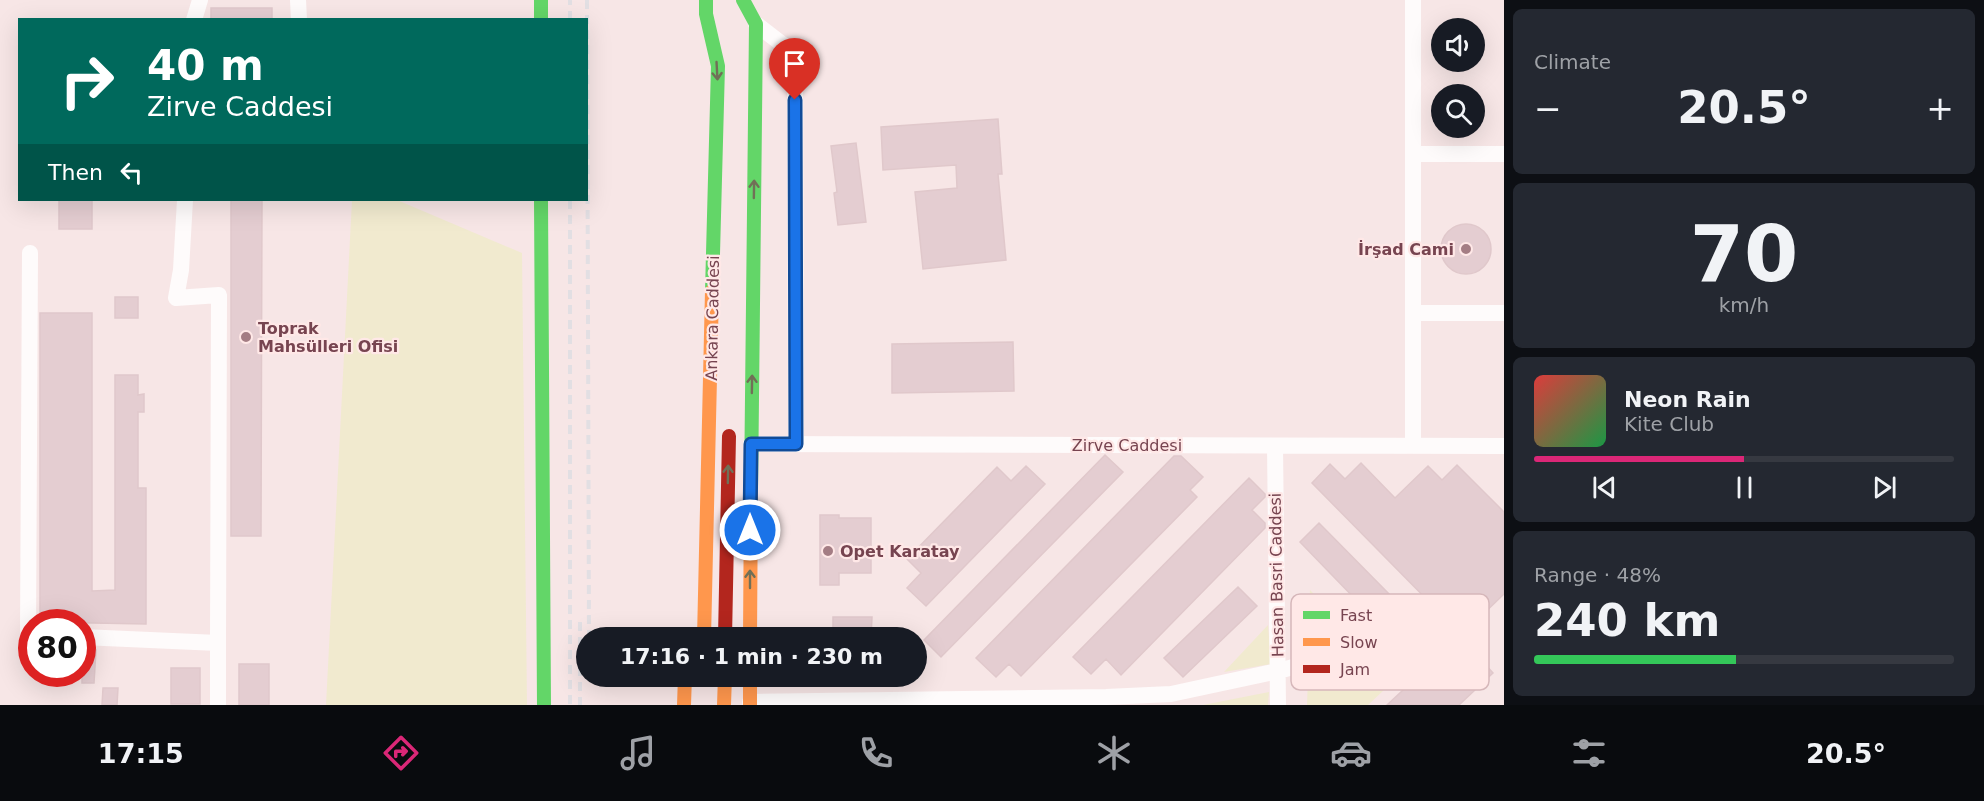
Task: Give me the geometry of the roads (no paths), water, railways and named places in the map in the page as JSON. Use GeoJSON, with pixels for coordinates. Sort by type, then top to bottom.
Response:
{"type":"FeatureCollection","features":[{"type":"Feature","properties":{"kind":"main road"},"geometry":{"type":"LineString","coordinates":[[541,0],[541,18]]}},
{"type":"Feature","properties":{"kind":"main road"},"geometry":{"type":"LineString","coordinates":[[737,22],[741,0]]}},
{"type":"Feature","properties":{"kind":"main road"},"geometry":{"type":"LineString","coordinates":[[741,0],[756,24],[750,627]]}},
{"type":"Feature","properties":{"kind":"main road"},"geometry":{"type":"LineString","coordinates":[[703,96],[706,7]]}},
{"type":"Feature","properties":{"kind":"main road","name":"Ankara Caddesi"},"geometry":{"type":"LineString","coordinates":[[704,627],[718,66],[706,7]]}},
{"type":"Feature","properties":{"kind":"main road"},"geometry":{"type":"LineString","coordinates":[[541,201],[544,705]]}},
{"type":"Feature","properties":{"kind":"main road"},"geometry":{"type":"LineString","coordinates":[[725,627],[729,423]]}},
{"type":"Feature","properties":{"kind":"main road"},"geometry":{"type":"LineString","coordinates":[[684,705],[685,687]]}},
{"type":"Feature","properties":{"kind":"main road"},"geometry":{"type":"LineString","coordinates":[[724,705],[725,687]]}},
{"type":"Feature","properties":{"kind":"main road"},"geometry":{"type":"LineString","coordinates":[[750,687],[750,703]]}},
{"type":"Feature","properties":{"kind":"street"},"geometry":{"type":"LineString","coordinates":[[195,18],[200,0]]}},
{"type":"Feature","properties":{"kind":"street"},"geometry":{"type":"LineString","coordinates":[[298,0],[299,18]]}},
{"type":"Feature","properties":{"kind":"street"},"geometry":{"type":"LineString","coordinates":[[1413,0],[1413,446]]}},
{"type":"Feature","properties":{"kind":"street"},"geometry":{"type":"LineString","coordinates":[[756,24],[795,54],[796,444]]}},
{"type":"Feature","properties":{"kind":"street"},"geometry":{"type":"LineString","coordinates":[[1413,154],[1504,154]]}},
{"type":"Feature","properties":{"kind":"street"},"geometry":{"type":"LineString","coordinates":[[184,201],[181,270],[176,298],[219,295],[218,705]]}},
{"type":"Feature","properties":{"kind":"street"},"geometry":{"type":"LineString","coordinates":[[28,609],[30,253]]}},
{"type":"Feature","properties":{"kind":"street"},"geometry":{"type":"LineString","coordinates":[[1413,313],[1504,313]]}},
{"type":"Feature","properties":{"kind":"street","name":"Zirve Caddesi"},"geometry":{"type":"LineString","coordinates":[[751,444],[1504,446]]}},
{"type":"Feature","properties":{"kind":"street","name":"Hasan Basri Caddesi"},"geometry":{"type":"LineString","coordinates":[[1275,446],[1278,705]]}},
{"type":"Feature","properties":{"kind":"street"},"geometry":{"type":"LineString","coordinates":[[96,638],[218,643]]}},
{"type":"Feature","properties":{"kind":"street"},"geometry":{"type":"LineString","coordinates":[[750,703],[1106,698],[1171,694],[1291,667]]}},
{"type":"Feature","properties":{"kind":"railway"},"geometry":{"type":"LineString","coordinates":[[570,0],[570,18]]}},
{"type":"Feature","properties":{"kind":"railway"},"geometry":{"type":"LineString","coordinates":[[587,0],[587,18]]}},
{"type":"Feature","properties":{"kind":"railway"},"geometry":{"type":"LineString","coordinates":[[570,201],[570,705]]}},
{"type":"Feature","properties":{"kind":"railway"},"geometry":{"type":"LineString","coordinates":[[588,201],[589,627]]}},
{"type":"Feature","properties":{"kind":"railway"},"geometry":{"type":"LineString","coordinates":[[580,622],[580,705]]}},
{"type":"Feature","properties":{"kind":"place","name":"İrşad Cami"},"geometry":{"type":"Point","coordinates":[1466,249]}},
{"type":"Feature","properties":{"kind":"place","name":"Toprak Mahsülleri Ofisi"},"geometry":{"type":"Point","coordinates":[246,337]}},
{"type":"Feature","properties":{"kind":"place","name":"Opet Karatay"},"geometry":{"type":"Point","coordinates":[828,551]}}]}
